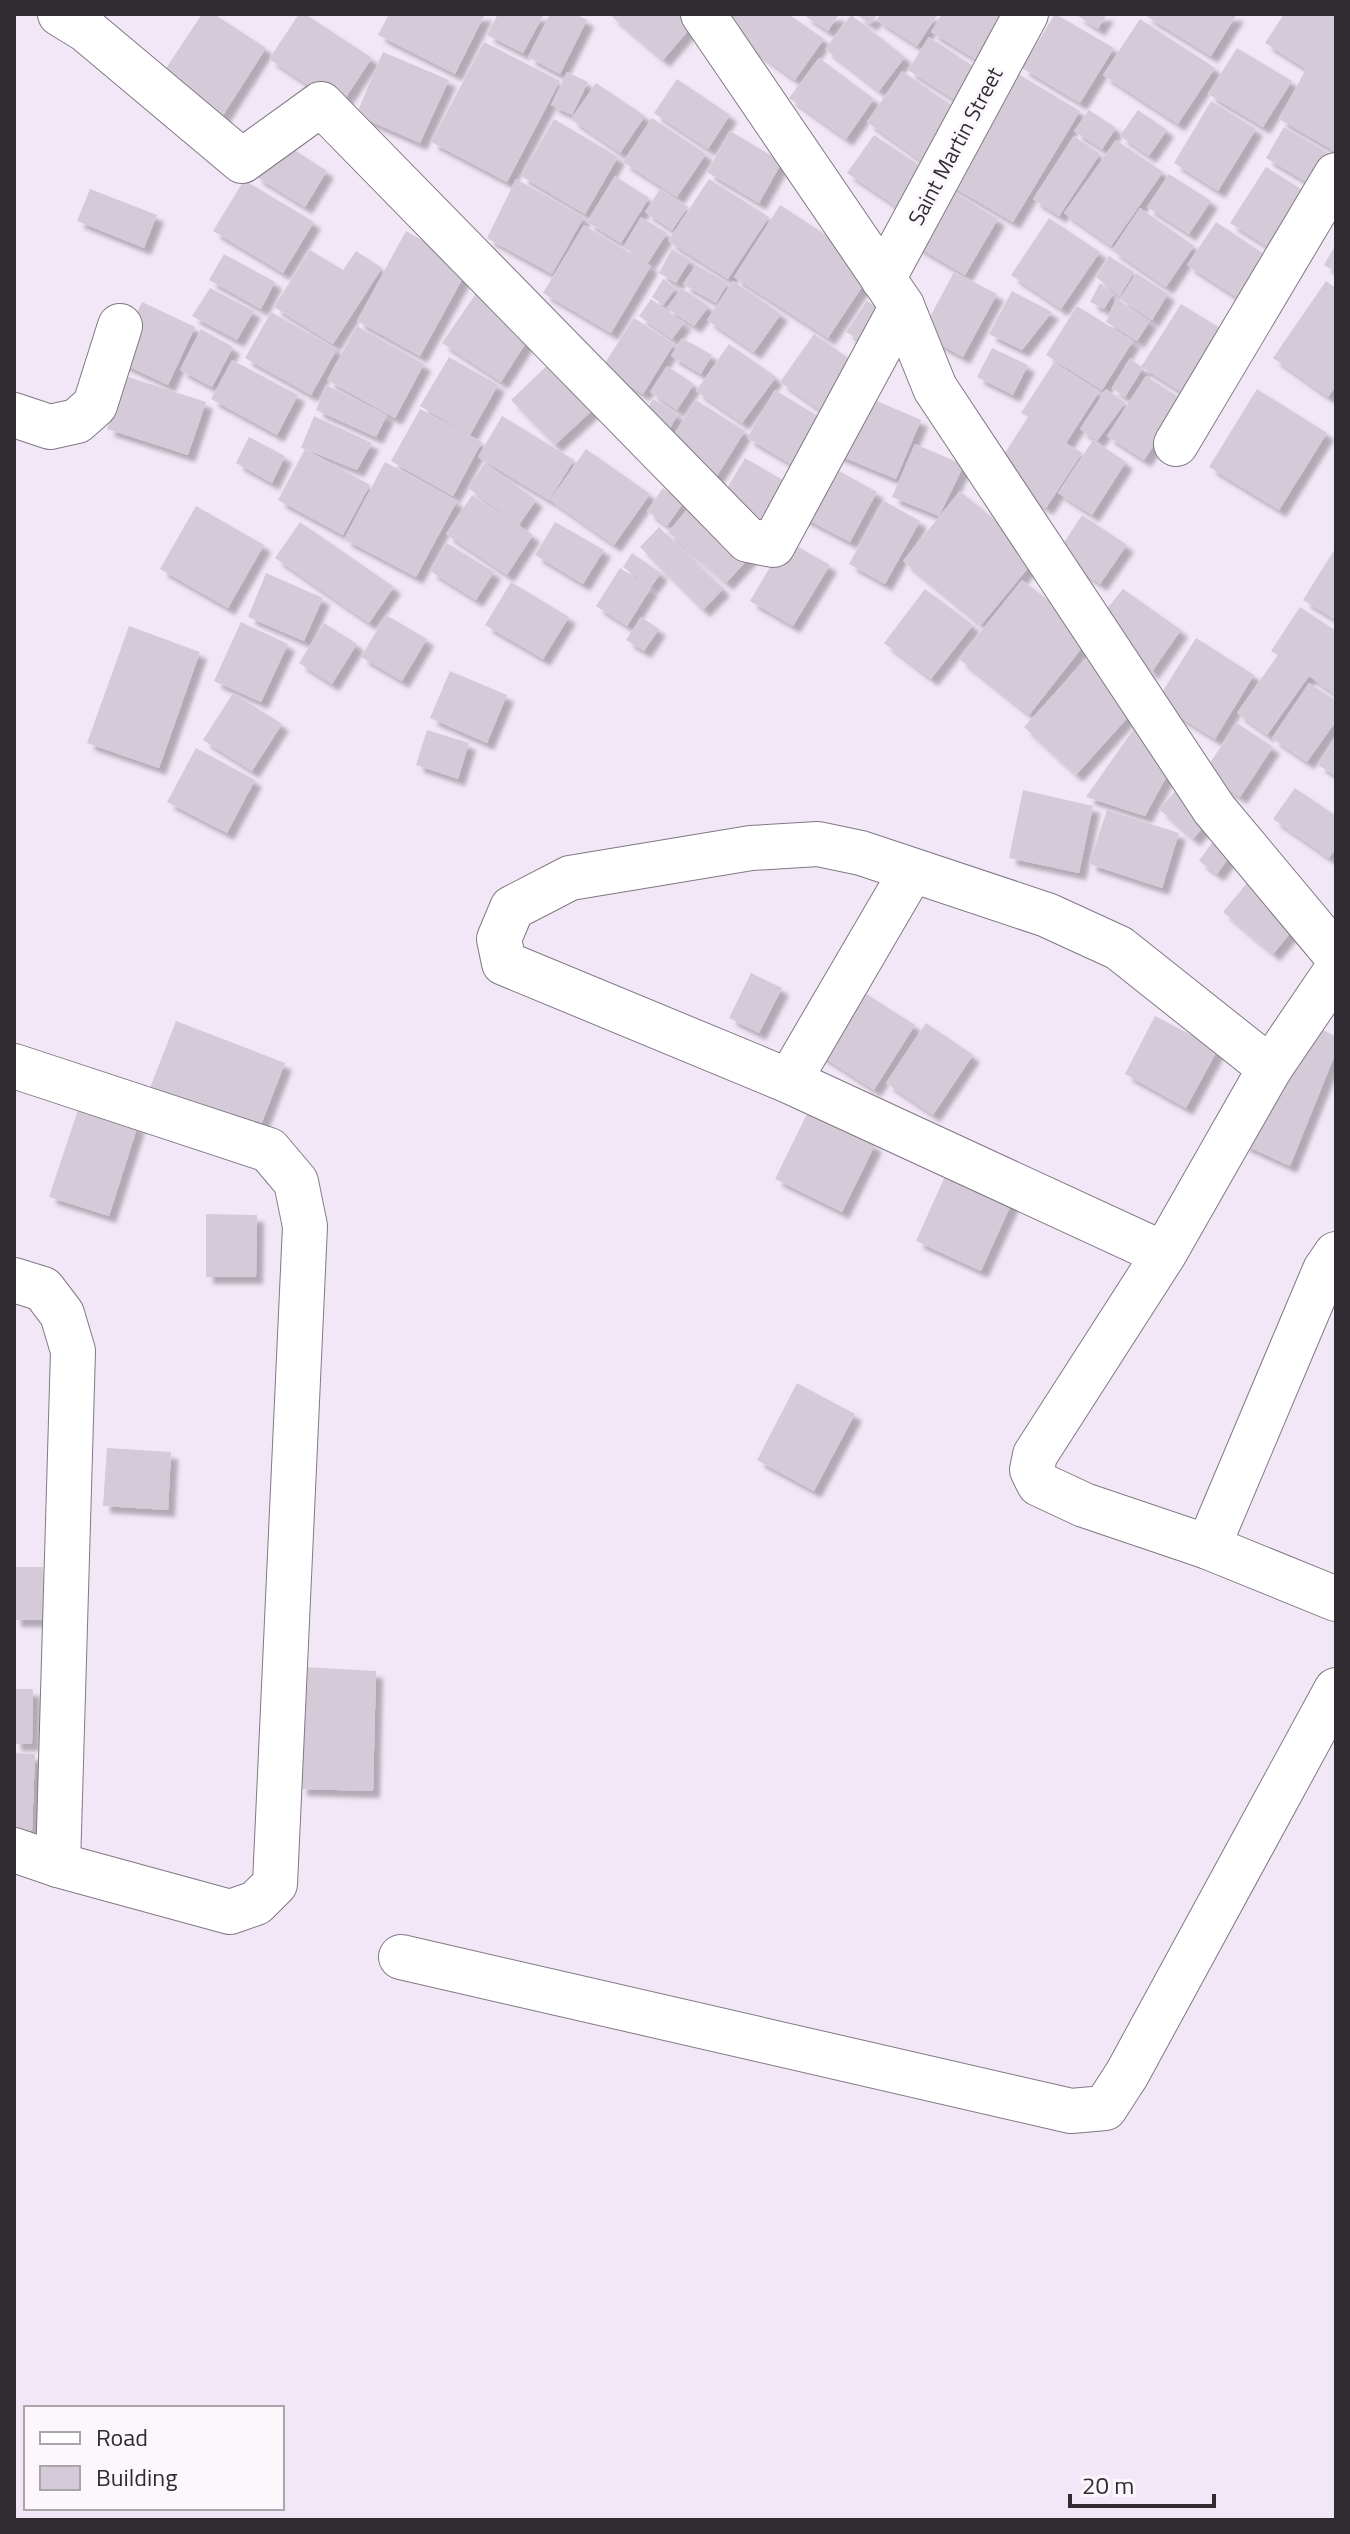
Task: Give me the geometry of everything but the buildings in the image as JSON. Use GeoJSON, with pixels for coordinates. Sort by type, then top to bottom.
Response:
{"type":"FeatureCollection","features":[{"type":"Feature","properties":{"kind":"street","name":"Saint Martin Street"},"geometry":{"type":"LineString","coordinates":[[60,14],[86,30],[242,161],[321,104],[748,540],[773,545],[1026,14]]}},
{"type":"Feature","properties":{"kind":"street"},"geometry":{"type":"LineString","coordinates":[[703,14],[893,292],[935,388],[1214,809],[1336,955]]}},
{"type":"Feature","properties":{"kind":"street"},"geometry":{"type":"LineString","coordinates":[[1176,444],[1336,175]]}},
{"type":"Feature","properties":{"kind":"street"},"geometry":{"type":"LineString","coordinates":[[14,415],[50,427],[77,421],[95,405],[120,326]]}},
{"type":"Feature","properties":{"kind":"street"},"geometry":{"type":"LineString","coordinates":[[1164,1254],[789,1081],[504,963],[499,939],[512,908],[570,878],[751,848],[818,844],[861,853],[1047,915],[1119,948],[1270,1068]]}},
{"type":"Feature","properties":{"kind":"street"},"geometry":{"type":"LineString","coordinates":[[789,1081],[911,872]]}},
{"type":"Feature","properties":{"kind":"street"},"geometry":{"type":"LineString","coordinates":[[1336,971],[1270,1068],[1164,1254],[1035,1455],[1032,1470],[1039,1484],[1084,1505],[1208,1547],[1336,1599]]}},
{"type":"Feature","properties":{"kind":"street"},"geometry":{"type":"LineString","coordinates":[[14,1066],[269,1150],[296,1182],[305,1226],[275,1884],[256,1903],[230,1912],[14,1850]]}},
{"type":"Feature","properties":{"kind":"street"},"geometry":{"type":"LineString","coordinates":[[1208,1547],[1325,1270],[1336,1254]]}},
{"type":"Feature","properties":{"kind":"street"},"geometry":{"type":"LineString","coordinates":[[14,1280],[43,1289],[62,1314],[73,1351],[58,1865]]}},
{"type":"Feature","properties":{"kind":"street"},"geometry":{"type":"LineString","coordinates":[[401,1957],[1071,2111],[1105,2108],[1127,2074],[1336,1690]]}}]}
